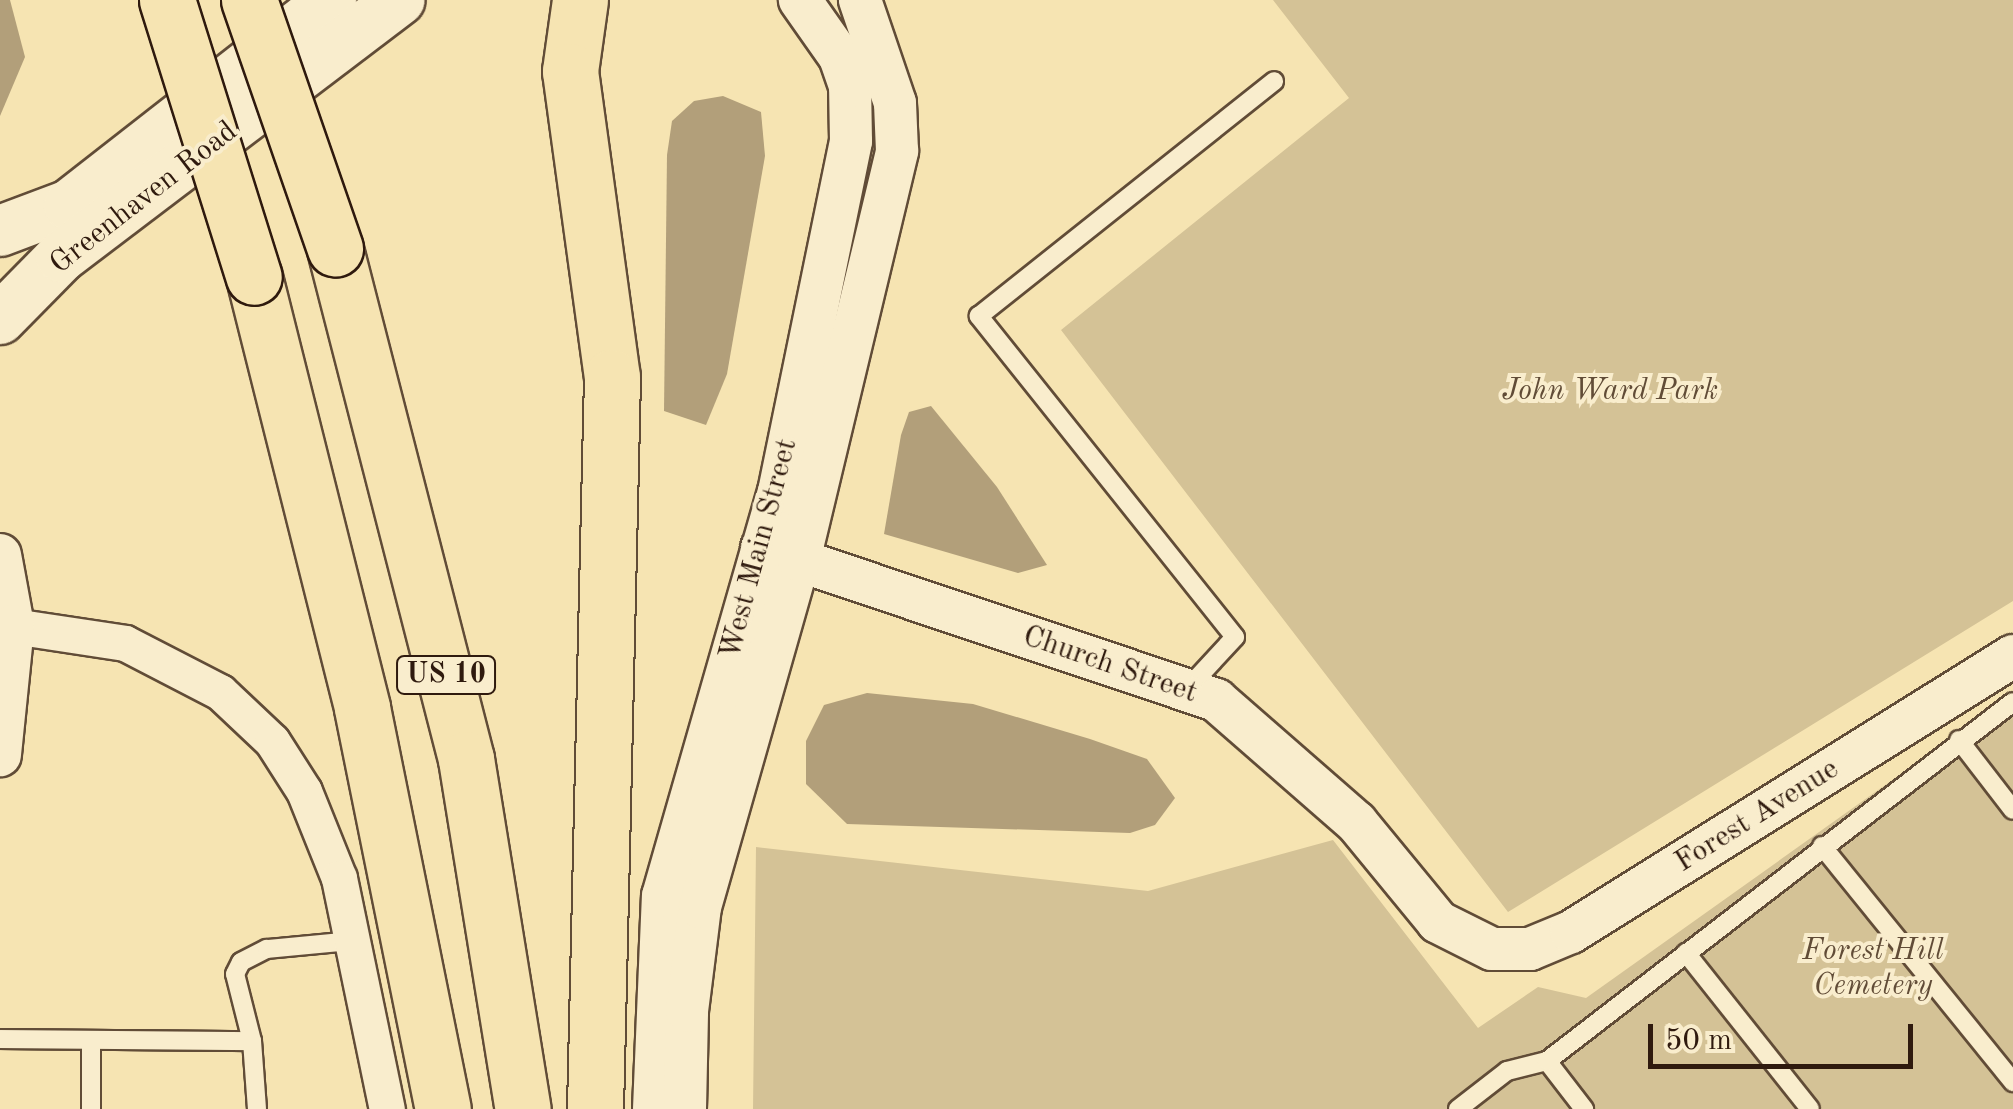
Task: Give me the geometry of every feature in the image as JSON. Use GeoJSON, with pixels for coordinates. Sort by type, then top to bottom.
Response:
{"type":"FeatureCollection","features":[{"type":"Feature","properties":{"kind":"highway","name":"US 10"},"geometry":{"type":"LineString","coordinates":[[168,0],[254,277],[362,708],[443,1109]]}},
{"type":"Feature","properties":{"kind":"highway"},"geometry":{"type":"LineString","coordinates":[[580,0],[571,28],[576,128],[612,377],[595,1109]]}},
{"type":"Feature","properties":{"kind":"highway"},"geometry":{"type":"LineString","coordinates":[[576,128],[600,26],[616,0]]}},
{"type":"Feature","properties":{"kind":"highway","name":"US 10"},"geometry":{"type":"LineString","coordinates":[[275,41],[335,249],[466,759],[523,1109]]}},
{"type":"Feature","properties":{"kind":"main road"},"geometry":{"type":"LineString","coordinates":[[275,41],[330,0]]}},
{"type":"Feature","properties":{"kind":"main road"},"geometry":{"type":"LineString","coordinates":[[275,41],[399,0]]}},
{"type":"Feature","properties":{"kind":"main road","name":"Greenhaven Road"},"geometry":{"type":"LineString","coordinates":[[0,231],[70,205],[275,41]]}},
{"type":"Feature","properties":{"kind":"main road","name":"Greenhaven Road"},"geometry":{"type":"LineString","coordinates":[[0,319],[275,41]]}},
{"type":"Feature","properties":{"kind":"street","name":"West Main Street"},"geometry":{"type":"LineString","coordinates":[[685,1109],[687,1011],[700,907],[781,554],[851,141],[850,86],[840,56],[800,0]]}},
{"type":"Feature","properties":{"kind":"street","name":"West Main Street"},"geometry":{"type":"LineString","coordinates":[[654,1109],[663,896],[781,554],[898,151],[895,103],[860,0]]}},
{"type":"Feature","properties":{"kind":"street","name":"Church Street"},"geometry":{"type":"LineString","coordinates":[[781,554],[1216,700],[1356,822],[1438,922],[1492,949]]}},
{"type":"Feature","properties":{"kind":"street"},"geometry":{"type":"LineString","coordinates":[[0,556],[13,626],[0,755]]}},
{"type":"Feature","properties":{"kind":"street"},"geometry":{"type":"LineString","coordinates":[[13,626],[84,632],[124,644],[233,704],[272,741],[304,790],[339,878],[387,1109]]}},
{"type":"Feature","properties":{"kind":"street","name":"Forest Avenue"},"geometry":{"type":"LineString","coordinates":[[1492,949],[1530,949],[1570,932],[2013,656]]}},
{"type":"Feature","properties":{"kind":"lane"},"geometry":{"type":"LineString","coordinates":[[1186,690],[1235,637],[978,316],[1274,81]]}},
{"type":"Feature","properties":{"kind":"lane"},"geometry":{"type":"LineString","coordinates":[[1458,1109],[1508,1071],[1547,1061],[2013,702]]}},
{"type":"Feature","properties":{"kind":"lane"},"geometry":{"type":"LineString","coordinates":[[1959,740],[2013,810]]}},
{"type":"Feature","properties":{"kind":"lane"},"geometry":{"type":"LineString","coordinates":[[1822,846],[2013,1082]]}},
{"type":"Feature","properties":{"kind":"lane"},"geometry":{"type":"LineString","coordinates":[[257,1109],[252,1041],[234,974],[241,962],[267,949],[352,941]]}},
{"type":"Feature","properties":{"kind":"lane"},"geometry":{"type":"LineString","coordinates":[[1686,953],[1810,1109]]}},
{"type":"Feature","properties":{"kind":"lane"},"geometry":{"type":"LineString","coordinates":[[0,1039],[252,1041]]}},
{"type":"Feature","properties":{"kind":"lane"},"geometry":{"type":"LineString","coordinates":[[91,1040],[91,1109]]}},
{"type":"Feature","properties":{"kind":"lane"},"geometry":{"type":"LineString","coordinates":[[1547,1061],[1584,1109]]}},
{"type":"Feature","properties":{"kind":"green space","name":"John Ward Park"},"geometry":{"type":"Polygon","coordinates":[[[1273,0],[2013,0],[2013,601],[1508,912],[1061,330],[1349,98],[1273,0]]]}},
{"type":"Feature","properties":{"kind":"green space","name":"Forest Hill Cemetery"},"geometry":{"type":"Polygon","coordinates":[[[2013,694],[2013,1109],[753,1109],[756,847],[1148,891],[1333,840],[1478,1028],[1538,987],[1586,998],[2013,694]]]}},
{"type":"Feature","properties":{"kind":"shaded area"},"geometry":{"type":"Polygon","coordinates":[[[0,0],[10,0],[25,57],[0,116],[0,0]]]}},
{"type":"Feature","properties":{"kind":"shaded area"},"geometry":{"type":"Polygon","coordinates":[[[723,96],[761,112],[765,156],[727,374],[706,425],[664,411],[667,155],[672,121],[694,101],[723,96]]]}},
{"type":"Feature","properties":{"kind":"shaded area"},"geometry":{"type":"Polygon","coordinates":[[[931,406],[997,487],[1047,565],[1018,573],[884,534],[901,435],[909,412],[931,406]]]}},
{"type":"Feature","properties":{"kind":"shaded area"},"geometry":{"type":"Polygon","coordinates":[[[867,693],[973,704],[1090,739],[1147,759],[1175,798],[1155,825],[1130,833],[847,824],[806,784],[806,741],[824,705],[867,693]]]}}]}
